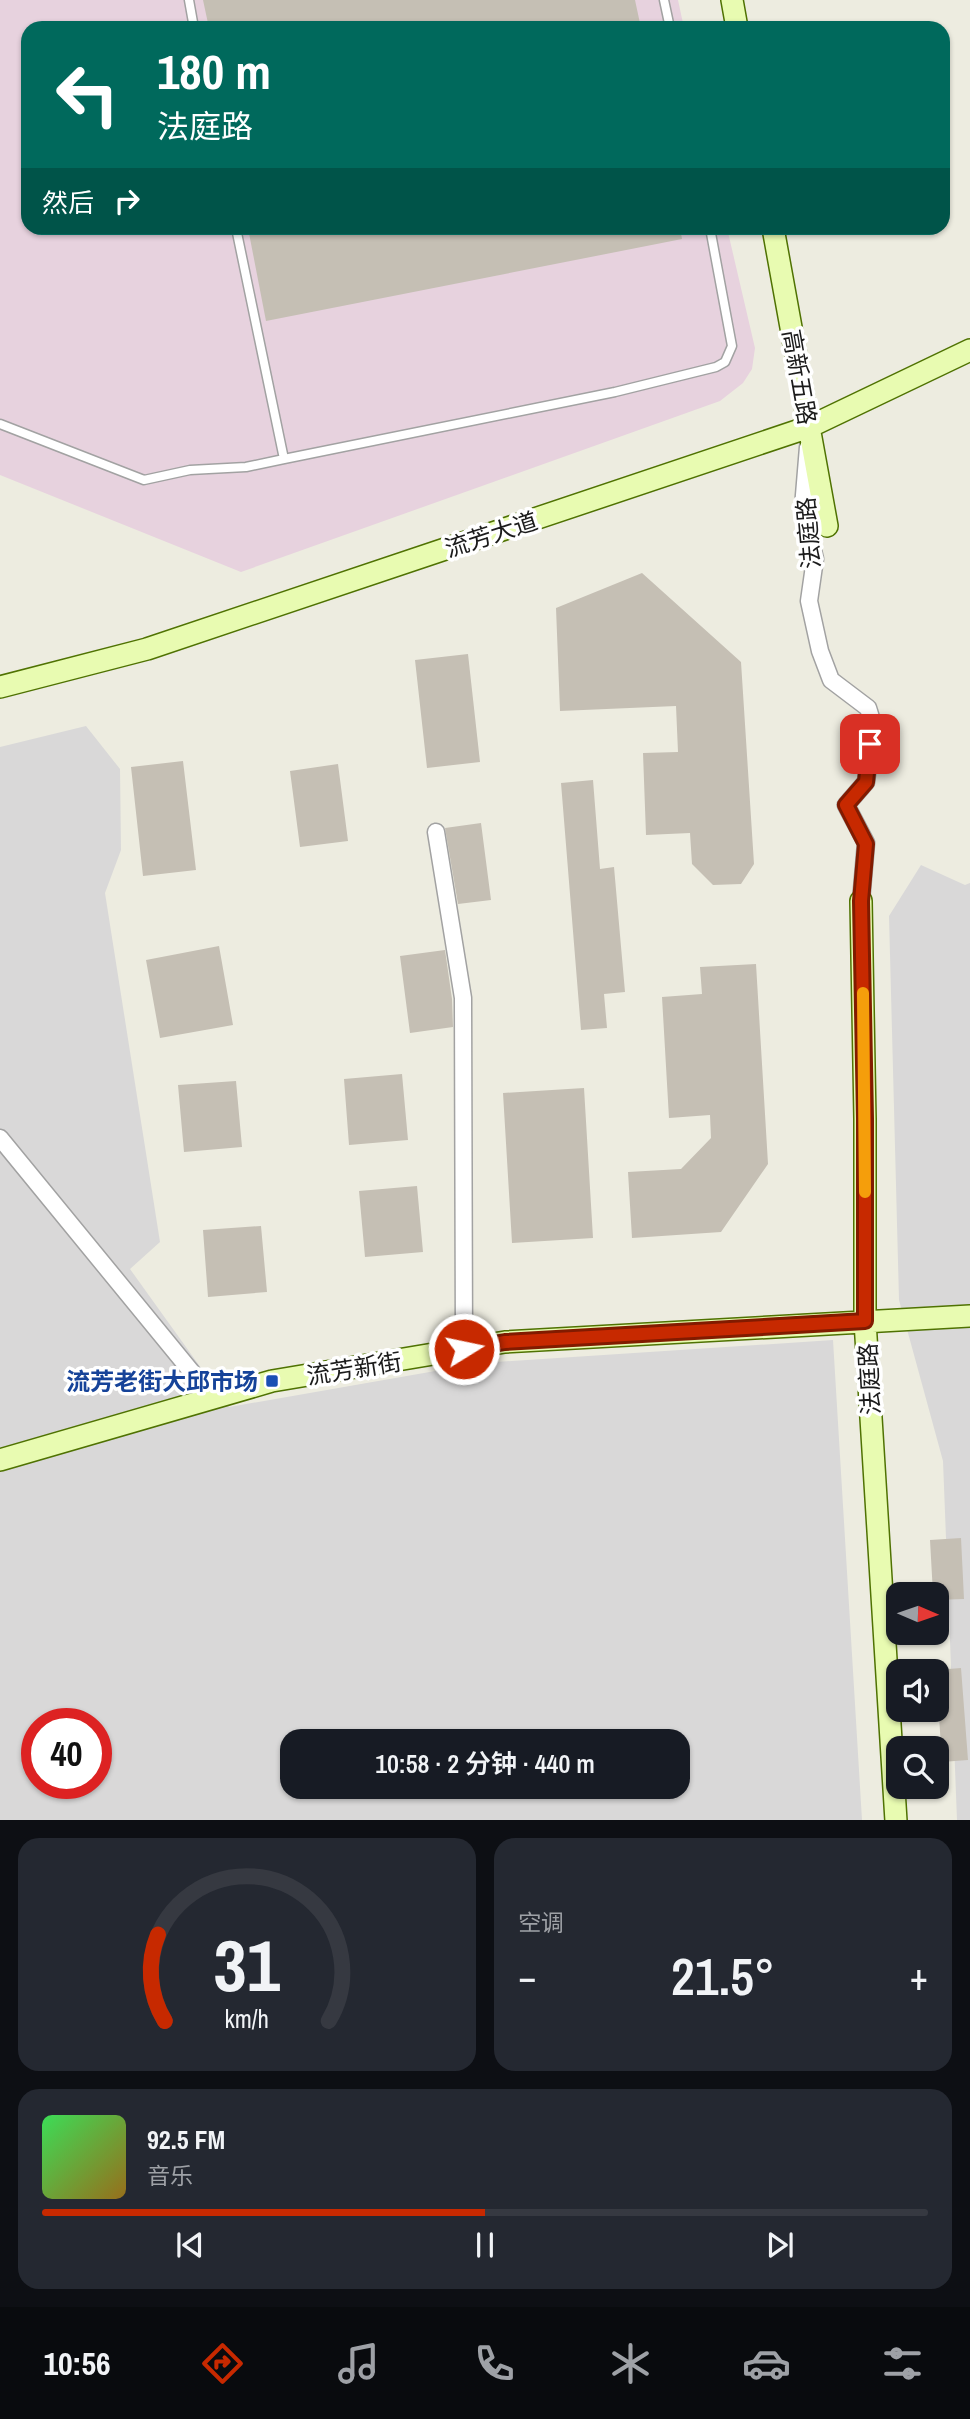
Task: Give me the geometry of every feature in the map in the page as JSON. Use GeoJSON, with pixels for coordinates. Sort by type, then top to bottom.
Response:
{"type":"FeatureCollection","features":[{"type":"Feature","properties":{"kind":"main road"},"geometry":{"type":"LineString","coordinates":[[732,0],[736,21]]}},
{"type":"Feature","properties":{"kind":"main road","name":"高新五路"},"geometry":{"type":"LineString","coordinates":[[774,235],[827,526]]}},
{"type":"Feature","properties":{"kind":"main road","name":"流芳大道"},"geometry":{"type":"LineString","coordinates":[[0,687],[147,649],[809,427],[970,349]]}},
{"type":"Feature","properties":{"kind":"main road","name":"法庭路"},"geometry":{"type":"LineString","coordinates":[[861,901],[865,1321],[896,1820]]}},
{"type":"Feature","properties":{"kind":"main road","name":"流芳新街"},"geometry":{"type":"LineString","coordinates":[[0,1460],[272,1381],[505,1342],[970,1315]]}},
{"type":"Feature","properties":{"kind":"street","name":"法庭路"},"geometry":{"type":"LineString","coordinates":[[809,427],[803,508],[815,559],[809,601],[820,651],[831,680],[869,708],[873,724],[866,782],[846,805],[866,844],[861,901]]}},
{"type":"Feature","properties":{"kind":"street"},"geometry":{"type":"LineString","coordinates":[[436,832],[463,998],[464,1349]]}},
{"type":"Feature","properties":{"kind":"street"},"geometry":{"type":"LineString","coordinates":[[0,1138],[213,1398]]}},
{"type":"Feature","properties":{"kind":"lane"},"geometry":{"type":"LineString","coordinates":[[188,0],[192,21]]}},
{"type":"Feature","properties":{"kind":"lane"},"geometry":{"type":"LineString","coordinates":[[664,0],[668,21]]}},
{"type":"Feature","properties":{"kind":"lane"},"geometry":{"type":"LineString","coordinates":[[237,235],[284,460]]}},
{"type":"Feature","properties":{"kind":"lane"},"geometry":{"type":"LineString","coordinates":[[0,424],[145,481],[190,470],[246,467],[284,460],[615,392],[725,362],[732,346],[711,235]]}},
{"type":"Feature","properties":{"kind":"shaded area"},"geometry":{"type":"Polygon","coordinates":[[[0,0],[678,0],[682,21],[21,21],[21,235],[729,235],[755,348],[752,369],[743,383],[720,401],[241,572],[0,475],[0,0]]]}},
{"type":"Feature","properties":{"kind":"shaded area"},"geometry":{"type":"Polygon","coordinates":[[[86,726],[120,769],[121,850],[105,893],[160,1242],[130,1269],[229,1407],[481,1363],[833,1340],[862,1820],[0,1820],[0,747],[86,726]]]}},
{"type":"Feature","properties":{"kind":"shaded area"},"geometry":{"type":"Polygon","coordinates":[[[921,865],[965,885],[970,883],[970,1820],[957,1820],[943,1461],[899,1300],[889,916],[921,865]]]}},
{"type":"Feature","properties":{"kind":"building"},"geometry":{"type":"Polygon","coordinates":[[[203,0],[635,0],[640,21],[208,21],[203,0]]]}},
{"type":"Feature","properties":{"kind":"building"},"geometry":{"type":"Polygon","coordinates":[[[249,235],[681,235],[682,239],[266,321],[249,235]]]}},
{"type":"Feature","properties":{"kind":"building"},"geometry":{"type":"Polygon","coordinates":[[[642,573],[741,662],[754,864],[741,884],[713,885],[692,864],[690,833],[646,835],[643,753],[678,752],[676,706],[560,711],[556,608],[642,573]]]}},
{"type":"Feature","properties":{"kind":"building"},"geometry":{"type":"Polygon","coordinates":[[[468,654],[480,762],[427,768],[415,660],[468,654]]]}},
{"type":"Feature","properties":{"kind":"building"},"geometry":{"type":"Polygon","coordinates":[[[183,761],[196,870],[143,876],[131,767],[183,761]]]}},
{"type":"Feature","properties":{"kind":"building"},"geometry":{"type":"Polygon","coordinates":[[[338,764],[348,841],[300,847],[290,771],[338,764]]]}},
{"type":"Feature","properties":{"kind":"building"},"geometry":{"type":"Polygon","coordinates":[[[593,780],[600,869],[614,867],[625,992],[604,994],[607,1028],[581,1030],[561,783],[593,780]]]}},
{"type":"Feature","properties":{"kind":"building"},"geometry":{"type":"Polygon","coordinates":[[[481,823],[491,900],[458,904],[445,828],[481,823]]]}},
{"type":"Feature","properties":{"kind":"building"},"geometry":{"type":"Polygon","coordinates":[[[219,946],[233,1025],[160,1038],[146,960],[219,946]]]}},
{"type":"Feature","properties":{"kind":"building"},"geometry":{"type":"Polygon","coordinates":[[[445,950],[453,1027],[410,1033],[400,956],[445,950]]]}},
{"type":"Feature","properties":{"kind":"building"},"geometry":{"type":"Polygon","coordinates":[[[756,964],[768,1164],[721,1232],[632,1238],[628,1172],[681,1169],[711,1138],[710,1115],[669,1118],[662,997],[702,994],[700,967],[756,964]]]}},
{"type":"Feature","properties":{"kind":"building"},"geometry":{"type":"Polygon","coordinates":[[[402,1074],[408,1140],[349,1145],[344,1079],[402,1074]]]}},
{"type":"Feature","properties":{"kind":"building"},"geometry":{"type":"Polygon","coordinates":[[[236,1081],[242,1147],[184,1152],[178,1085],[236,1081]]]}},
{"type":"Feature","properties":{"kind":"building"},"geometry":{"type":"Polygon","coordinates":[[[584,1088],[593,1238],[512,1243],[503,1093],[584,1088]]]}},
{"type":"Feature","properties":{"kind":"building"},"geometry":{"type":"Polygon","coordinates":[[[417,1186],[423,1252],[365,1257],[359,1191],[417,1186]]]}},
{"type":"Feature","properties":{"kind":"building"},"geometry":{"type":"Polygon","coordinates":[[[261,1226],[267,1292],[208,1297],[203,1230],[261,1226]]]}},
{"type":"Feature","properties":{"kind":"building"},"geometry":{"type":"Polygon","coordinates":[[[961,1538],[964,1599],[949,1600],[949,1582],[932,1582],[930,1540],[961,1538]]]}},
{"type":"Feature","properties":{"kind":"building"},"geometry":{"type":"Polygon","coordinates":[[[961,1668],[968,1760],[949,1761],[949,1736],[940,1736],[939,1722],[949,1722],[949,1669],[961,1668]]]}},
{"type":"Feature","properties":{"kind":"slow traffic"},"geometry":{"type":"LineString","coordinates":[[863,993],[865,1192]]}},
{"type":"Feature","properties":{"kind":"place","name":"流芳老街大邱市场"},"geometry":{"type":"Point","coordinates":[272,1381]}},
{"type":"Feature","properties":{"kind":"route"},"geometry":{"type":"LineString","coordinates":[[464,1349],[505,1342],[865,1321],[861,901],[866,844],[846,805],[866,782],[870,744]]}}]}
